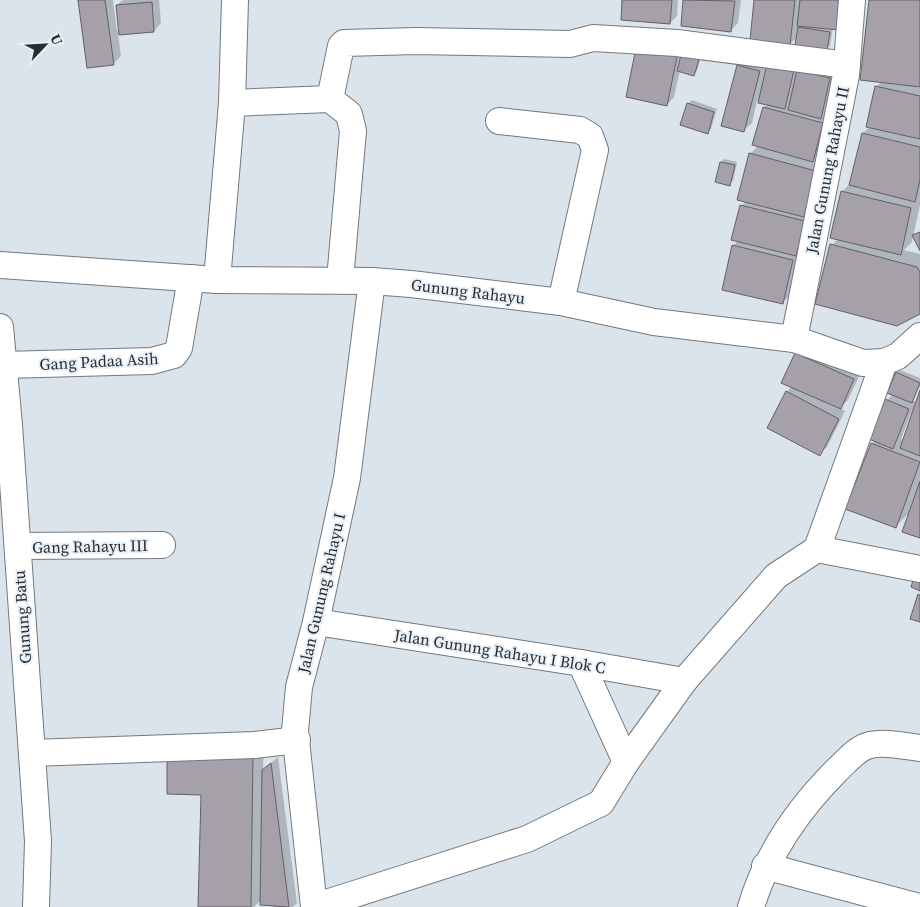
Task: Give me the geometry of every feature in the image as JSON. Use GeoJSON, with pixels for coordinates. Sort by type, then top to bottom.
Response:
{"type":"FeatureCollection","features":[{"type":"Feature","properties":{"kind":"street"},"geometry":{"type":"LineString","coordinates":[[217,280],[232,103],[235,0]]}},
{"type":"Feature","properties":{"kind":"street","name":"Jalan Gunung Rahayu II"},"geometry":{"type":"LineString","coordinates":[[794,340],[847,65],[852,0]]}},
{"type":"Feature","properties":{"kind":"street"},"geometry":{"type":"LineString","coordinates":[[330,99],[341,46],[344,43],[416,41],[570,44],[593,38],[686,44],[847,65]]}},
{"type":"Feature","properties":{"kind":"street"},"geometry":{"type":"LineString","coordinates":[[232,103],[330,99],[350,114],[353,131],[340,280]]}},
{"type":"Feature","properties":{"kind":"street"},"geometry":{"type":"LineString","coordinates":[[499,121],[580,130],[590,136],[595,150],[561,302]]}},
{"type":"Feature","properties":{"kind":"street","name":"Gunung Rahayu"},"geometry":{"type":"LineString","coordinates":[[0,265],[217,280],[372,280],[561,302],[654,322],[794,340],[863,363],[884,362]]}},
{"type":"Feature","properties":{"kind":"street","name":"Gang Padaa Asih"},"geometry":{"type":"LineString","coordinates":[[4,365],[152,361],[174,355],[179,348],[191,278]]}},
{"type":"Feature","properties":{"kind":"street","name":"Jalan Gunung Rahayu I"},"geometry":{"type":"LineString","coordinates":[[314,907],[295,730],[299,687],[316,622],[347,478],[372,280]]}},
{"type":"Feature","properties":{"kind":"street","name":"Gunung Batu"},"geometry":{"type":"LineString","coordinates":[[0,327],[18,546],[38,841],[36,907]]}},
{"type":"Feature","properties":{"kind":"street"},"geometry":{"type":"LineString","coordinates":[[314,907],[527,839],[601,803],[626,762],[684,681],[776,576],[817,550],[884,362],[898,356],[918,340]]}},
{"type":"Feature","properties":{"kind":"street","name":"Gang Rahayu III"},"geometry":{"type":"LineString","coordinates":[[18,546],[162,545]]}},
{"type":"Feature","properties":{"kind":"street"},"geometry":{"type":"LineString","coordinates":[[817,550],[920,569]]}},
{"type":"Feature","properties":{"kind":"street","name":"Jalan Gunung Rahayu I Blok C"},"geometry":{"type":"LineString","coordinates":[[316,622],[684,681]]}},
{"type":"Feature","properties":{"kind":"street"},"geometry":{"type":"LineString","coordinates":[[581,663],[626,762]]}},
{"type":"Feature","properties":{"kind":"street"},"geometry":{"type":"LineString","coordinates":[[32,753],[254,745],[297,740]]}},
{"type":"Feature","properties":{"kind":"street"},"geometry":{"type":"LineString","coordinates":[[751,907],[765,866],[796,816],[822,785],[852,756],[866,746],[880,744],[920,748]]}},
{"type":"Feature","properties":{"kind":"street"},"geometry":{"type":"LineString","coordinates":[[765,866],[919,907]]}},
{"type":"Feature","properties":{"kind":"building"},"geometry":{"type":"Polygon","coordinates":[[[78,0],[105,0],[114,65],[87,68],[78,0]]]}},
{"type":"Feature","properties":{"kind":"building"},"geometry":{"type":"Polygon","coordinates":[[[622,0],[672,0],[670,24],[621,20],[622,0]]]}},
{"type":"Feature","properties":{"kind":"building"},"geometry":{"type":"Polygon","coordinates":[[[683,0],[735,1],[731,32],[681,26],[683,0]]]}},
{"type":"Feature","properties":{"kind":"building"},"geometry":{"type":"Polygon","coordinates":[[[754,0],[795,0],[790,45],[750,40],[754,0]]]}},
{"type":"Feature","properties":{"kind":"building"},"geometry":{"type":"Polygon","coordinates":[[[800,0],[843,0],[839,30],[797,26],[800,0]]]}},
{"type":"Feature","properties":{"kind":"building"},"geometry":{"type":"Polygon","coordinates":[[[869,0],[920,0],[920,87],[860,80],[869,0]]]}},
{"type":"Feature","properties":{"kind":"building"},"geometry":{"type":"Polygon","coordinates":[[[152,2],[154,32],[119,35],[116,5],[152,2]]]}},
{"type":"Feature","properties":{"kind":"building"},"geometry":{"type":"Polygon","coordinates":[[[798,27],[830,32],[827,50],[795,45],[798,27]]]}},
{"type":"Feature","properties":{"kind":"building"},"geometry":{"type":"Polygon","coordinates":[[[637,43],[678,52],[667,106],[626,97],[637,43]]]}},
{"type":"Feature","properties":{"kind":"building"},"geometry":{"type":"Polygon","coordinates":[[[682,51],[700,56],[694,76],[677,71],[682,51]]]}},
{"type":"Feature","properties":{"kind":"building"},"geometry":{"type":"Polygon","coordinates":[[[767,64],[794,70],[785,109],[758,103],[767,64]]]}},
{"type":"Feature","properties":{"kind":"building"},"geometry":{"type":"Polygon","coordinates":[[[737,65],[760,71],[744,132],[721,126],[737,65]]]}},
{"type":"Feature","properties":{"kind":"building"},"geometry":{"type":"Polygon","coordinates":[[[797,70],[830,78],[821,119],[788,110],[797,70]]]}},
{"type":"Feature","properties":{"kind":"building"},"geometry":{"type":"Polygon","coordinates":[[[875,86],[920,96],[920,139],[866,127],[875,86]]]}},
{"type":"Feature","properties":{"kind":"building"},"geometry":{"type":"Polygon","coordinates":[[[687,103],[714,112],[708,134],[680,125],[687,103]]]}},
{"type":"Feature","properties":{"kind":"building"},"geometry":{"type":"Polygon","coordinates":[[[763,107],[823,123],[813,162],[752,145],[763,107]]]}},
{"type":"Feature","properties":{"kind":"building"},"geometry":{"type":"Polygon","coordinates":[[[862,133],[920,147],[920,180],[915,202],[849,185],[862,133]]]}},
{"type":"Feature","properties":{"kind":"building"},"geometry":{"type":"Polygon","coordinates":[[[749,153],[816,171],[804,217],[737,200],[749,153]]]}},
{"type":"Feature","properties":{"kind":"building"},"geometry":{"type":"Polygon","coordinates":[[[720,162],[735,165],[730,186],[715,182],[720,162]]]}},
{"type":"Feature","properties":{"kind":"building"},"geometry":{"type":"Polygon","coordinates":[[[841,191],[911,208],[901,255],[830,238],[841,191]]]}},
{"type":"Feature","properties":{"kind":"building"},"geometry":{"type":"Polygon","coordinates":[[[740,205],[805,221],[796,256],[731,240],[740,205]]]}},
{"type":"Feature","properties":{"kind":"building"},"geometry":{"type":"Polygon","coordinates":[[[920,232],[920,251],[912,235],[920,232]]]}},
{"type":"Feature","properties":{"kind":"building"},"geometry":{"type":"Polygon","coordinates":[[[830,244],[917,267],[920,272],[920,314],[897,326],[815,304],[830,244]]]}},
{"type":"Feature","properties":{"kind":"building"},"geometry":{"type":"Polygon","coordinates":[[[732,245],[793,260],[783,304],[722,290],[732,245]]]}},
{"type":"Feature","properties":{"kind":"building"},"geometry":{"type":"Polygon","coordinates":[[[795,353],[854,379],[841,409],[781,383],[795,353]]]}},
{"type":"Feature","properties":{"kind":"building"},"geometry":{"type":"Polygon","coordinates":[[[896,372],[920,383],[912,403],[887,393],[896,372]]]}},
{"type":"Feature","properties":{"kind":"building"},"geometry":{"type":"Polygon","coordinates":[[[920,390],[920,456],[900,448],[920,390]]]}},
{"type":"Feature","properties":{"kind":"building"},"geometry":{"type":"Polygon","coordinates":[[[786,391],[839,419],[820,456],[767,428],[786,391]]]}},
{"type":"Feature","properties":{"kind":"building"},"geometry":{"type":"Polygon","coordinates":[[[885,399],[909,409],[893,449],[869,439],[885,399]]]}},
{"type":"Feature","properties":{"kind":"building"},"geometry":{"type":"Polygon","coordinates":[[[871,443],[920,462],[896,528],[845,509],[871,443]]]}},
{"type":"Feature","properties":{"kind":"building"},"geometry":{"type":"Polygon","coordinates":[[[920,481],[920,538],[902,532],[920,481]]]}},
{"type":"Feature","properties":{"kind":"building"},"geometry":{"type":"Polygon","coordinates":[[[915,573],[920,575],[920,591],[911,587],[915,573]]]}},
{"type":"Feature","properties":{"kind":"building"},"geometry":{"type":"Polygon","coordinates":[[[918,594],[920,595],[920,622],[910,619],[918,594]]]}},
{"type":"Feature","properties":{"kind":"building"},"geometry":{"type":"Polygon","coordinates":[[[167,753],[253,755],[251,907],[198,907],[201,795],[167,794],[167,753]]]}},
{"type":"Feature","properties":{"kind":"building"},"geometry":{"type":"Polygon","coordinates":[[[271,763],[289,907],[260,905],[262,770],[271,763]]]}}]}
